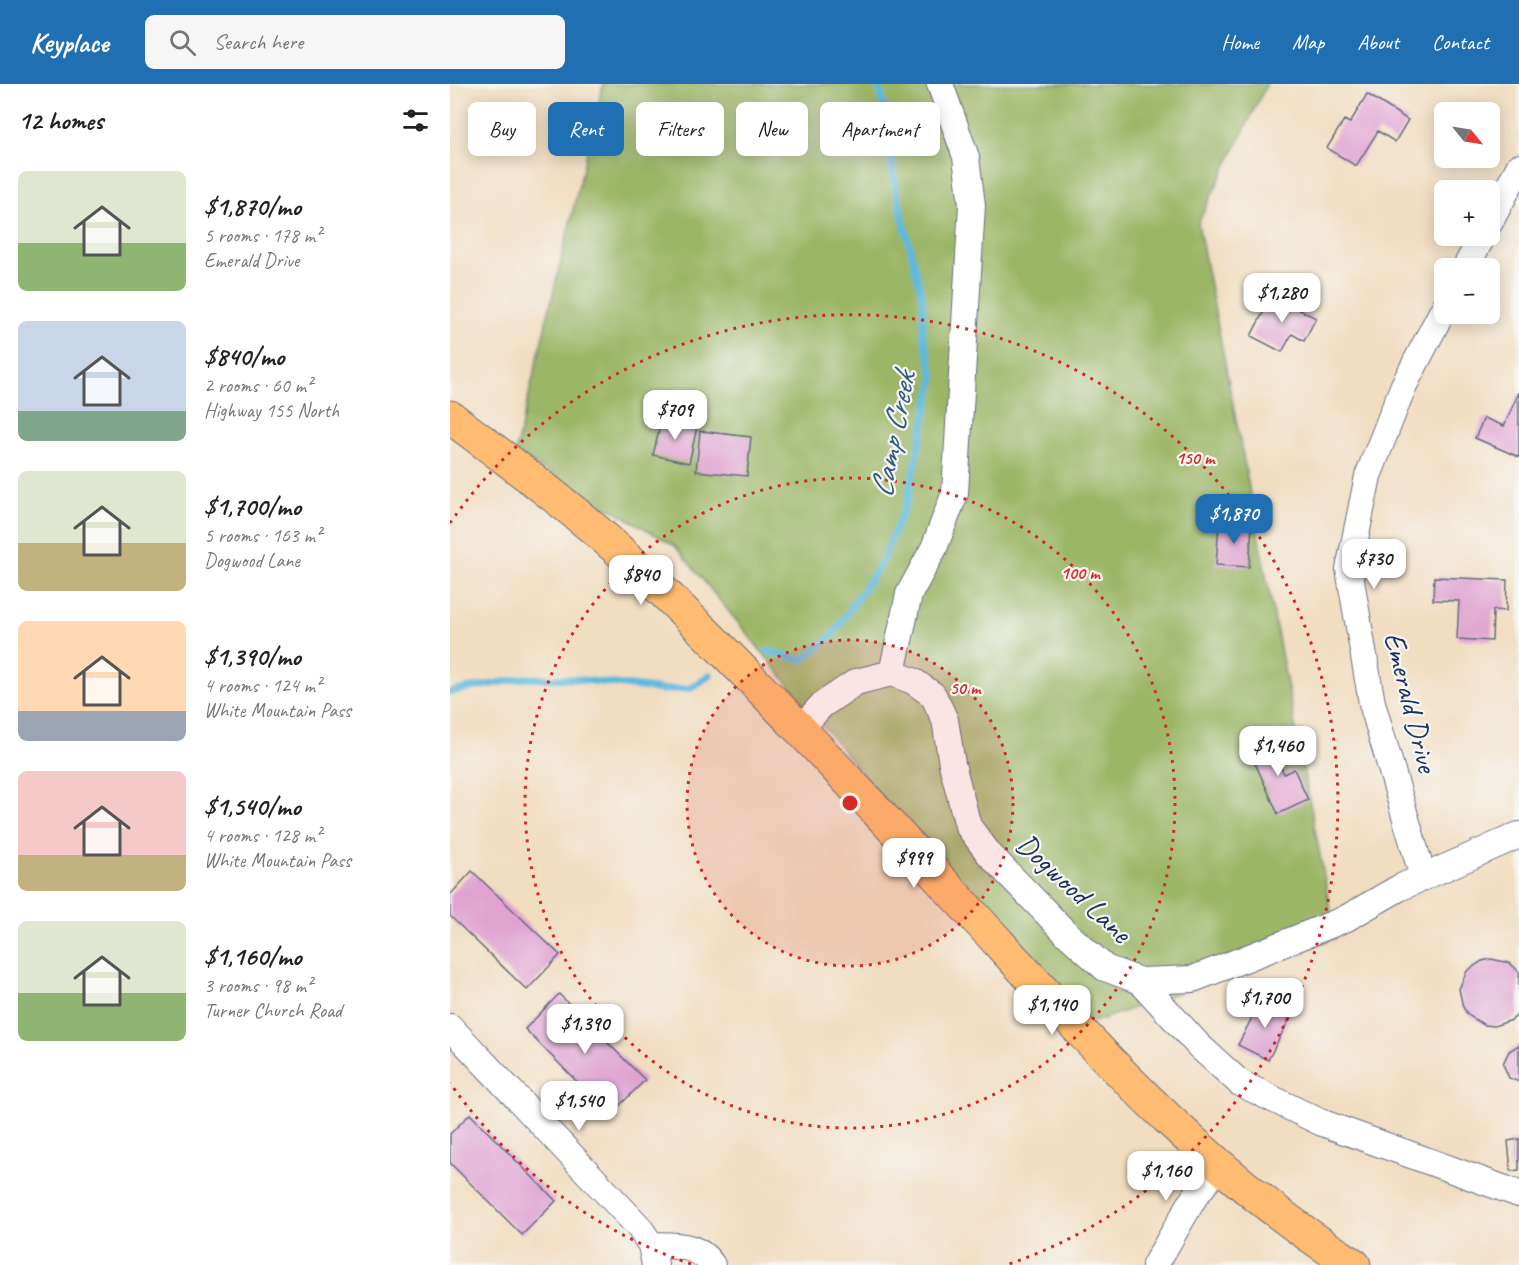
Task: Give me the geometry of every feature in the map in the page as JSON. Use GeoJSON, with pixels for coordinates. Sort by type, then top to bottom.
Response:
{"type":"FeatureCollection","features":[{"type":"Feature","properties":{"kind":"main road"},"geometry":{"type":"LineString","coordinates":[[450,417],[530,477],[652,580],[799,730],[1158,1110],[1218,1167],[1280,1216],[1354,1265]]}},
{"type":"Feature","properties":{"kind":"street"},"geometry":{"type":"LineString","coordinates":[[799,730],[822,705],[856,682],[892,673],[909,594],[934,548],[955,494],[972,205],[966,157],[940,84]]}},
{"type":"Feature","properties":{"kind":"street"},"geometry":{"type":"LineString","coordinates":[[1500,203],[1519,167]]}},
{"type":"Feature","properties":{"kind":"street","name":"Emerald Drive"},"geometry":{"type":"LineString","coordinates":[[1423,877],[1372,703],[1349,569],[1368,476],[1403,387],[1436,324]]}},
{"type":"Feature","properties":{"kind":"street","name":"Dogwood Lane"},"geometry":{"type":"LineString","coordinates":[[892,673],[913,681],[933,695],[945,720],[952,764],[968,826],[990,855],[1066,933],[1105,968],[1140,981],[1192,979],[1345,919],[1423,877],[1519,835]]}},
{"type":"Feature","properties":{"kind":"street"},"geometry":{"type":"LineString","coordinates":[[1140,981],[1199,1046],[1240,1083],[1320,1122],[1519,1194]]}},
{"type":"Feature","properties":{"kind":"street"},"geometry":{"type":"LineString","coordinates":[[450,1027],[639,1227],[653,1255],[696,1249],[706,1255],[712,1265]]}},
{"type":"Feature","properties":{"kind":"street"},"geometry":{"type":"LineString","coordinates":[[1155,1265],[1195,1196],[1218,1167]]}},
{"type":"Feature","properties":{"kind":"green space"},"geometry":{"type":"Polygon","coordinates":[[[603,84],[1267,84],[1198,223],[1336,938],[1094,1022],[1012,956],[675,546],[515,453],[586,156],[624,156],[624,102],[599,102],[603,84]]]}},
{"type":"Feature","properties":{"kind":"building"},"geometry":{"type":"Polygon","coordinates":[[[1367,94],[1408,120],[1395,142],[1378,131],[1356,166],[1327,148],[1344,120],[1350,123],[1367,94]]]}},
{"type":"Feature","properties":{"kind":"building"},"geometry":{"type":"Polygon","coordinates":[[[1272,296],[1316,318],[1304,341],[1292,334],[1282,352],[1251,336],[1272,296]]]}},
{"type":"Feature","properties":{"kind":"building"},"geometry":{"type":"Polygon","coordinates":[[[1519,392],[1519,457],[1475,438],[1484,418],[1504,426],[1519,392]]]}},
{"type":"Feature","properties":{"kind":"building"},"geometry":{"type":"Polygon","coordinates":[[[662,418],[697,427],[689,463],[653,455],[662,418]]]}},
{"type":"Feature","properties":{"kind":"building"},"geometry":{"type":"Polygon","coordinates":[[[700,431],[751,437],[747,476],[696,471],[700,431]]]}},
{"type":"Feature","properties":{"kind":"building"},"geometry":{"type":"Polygon","coordinates":[[[1219,523],[1252,525],[1249,567],[1216,565],[1219,523]]]}},
{"type":"Feature","properties":{"kind":"building"},"geometry":{"type":"Polygon","coordinates":[[[1434,577],[1507,580],[1506,611],[1493,610],[1492,641],[1457,639],[1459,601],[1433,600],[1434,577]]]}},
{"type":"Feature","properties":{"kind":"building"},"geometry":{"type":"Polygon","coordinates":[[[1280,739],[1287,756],[1278,760],[1284,774],[1294,769],[1308,800],[1278,814],[1250,752],[1280,739]]]}},
{"type":"Feature","properties":{"kind":"building"},"geometry":{"type":"Polygon","coordinates":[[[472,871],[560,955],[527,990],[450,916],[450,895],[472,871]]]}},
{"type":"Feature","properties":{"kind":"building"},"geometry":{"type":"Polygon","coordinates":[[[1491,959],[1510,963],[1519,972],[1519,1013],[1512,1020],[1494,1026],[1484,1025],[1468,1015],[1463,1007],[1459,989],[1467,971],[1482,961],[1491,959]]]}},
{"type":"Feature","properties":{"kind":"building"},"geometry":{"type":"Polygon","coordinates":[[[559,994],[645,1080],[610,1115],[525,1029],[559,994]]]}},
{"type":"Feature","properties":{"kind":"building"},"geometry":{"type":"Polygon","coordinates":[[[1262,998],[1292,1014],[1268,1060],[1238,1045],[1262,998]]]}},
{"type":"Feature","properties":{"kind":"building"},"geometry":{"type":"Polygon","coordinates":[[[1519,1045],[1519,1082],[1509,1078],[1503,1064],[1509,1051],[1519,1045]]]}},
{"type":"Feature","properties":{"kind":"building"},"geometry":{"type":"Polygon","coordinates":[[[470,1114],[556,1201],[522,1235],[450,1163],[450,1134],[470,1114]]]}},
{"type":"Feature","properties":{"kind":"building"},"geometry":{"type":"Polygon","coordinates":[[[1519,1139],[1519,1170],[1511,1171],[1508,1141],[1519,1139]]]}},
{"type":"Feature","properties":{"kind":"waterway","name":"Camp Creek"},"geometry":{"type":"LineString","coordinates":[[767,651],[803,660],[832,636],[881,563],[907,502],[934,377],[923,335],[923,300],[896,190],[885,111],[878,84]]}},
{"type":"Feature","properties":{"kind":"waterway","name":"Camp Creek"},"geometry":{"type":"LineString","coordinates":[[450,692],[524,678],[576,679],[663,690],[691,688],[710,675]]}}]}
